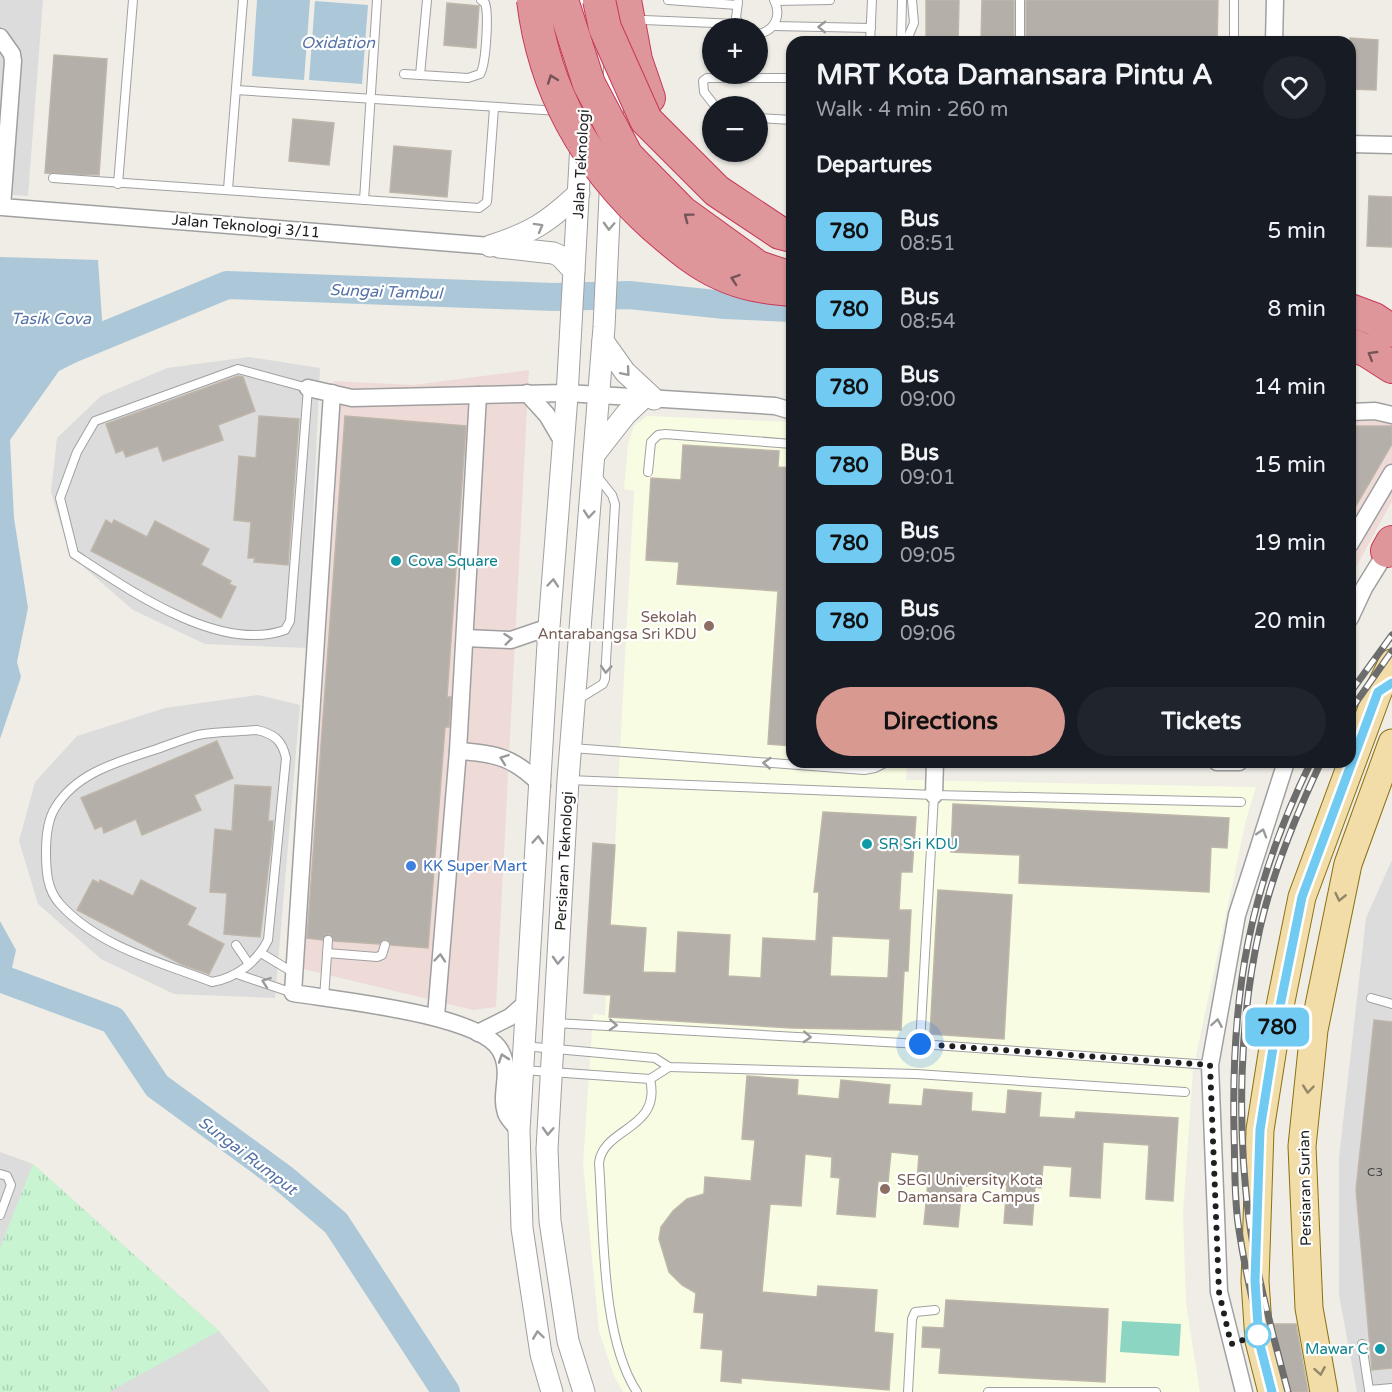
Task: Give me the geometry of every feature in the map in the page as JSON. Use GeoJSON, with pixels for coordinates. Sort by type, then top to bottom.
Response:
{"type":"FeatureCollection","features":[{"type":"Feature","properties":{"kind":"highway"},"geometry":{"type":"LineString","coordinates":[[533,0],[537,31],[551,79],[571,125],[600,171],[645,218],[685,253],[721,274],[749,284],[786,289]]}},
{"type":"Feature","properties":{"kind":"highway"},"geometry":{"type":"LineString","coordinates":[[562,0],[589,84],[627,156],[682,212],[758,267],[786,276]]}},
{"type":"Feature","properties":{"kind":"highway"},"geometry":{"type":"LineString","coordinates":[[599,0],[605,28],[646,120],[717,191],[786,234]]}},
{"type":"Feature","properties":{"kind":"highway"},"geometry":{"type":"LineString","coordinates":[[635,10],[636,60],[652,105],[684,158]]}},
{"type":"Feature","properties":{"kind":"highway"},"geometry":{"type":"LineString","coordinates":[[1356,312],[1374,319],[1392,331]]}},
{"type":"Feature","properties":{"kind":"highway"},"geometry":{"type":"LineString","coordinates":[[1356,347],[1392,367]]}},
{"type":"Feature","properties":{"kind":"main road"},"geometry":{"type":"LineString","coordinates":[[1356,760],[1392,663]]}},
{"type":"Feature","properties":{"kind":"main road","name":"Persiaran Surian"},"geometry":{"type":"LineString","coordinates":[[1324,1392],[1309,1308],[1302,1146],[1314,1030],[1348,864],[1392,743]]}},
{"type":"Feature","properties":{"kind":"main road"},"geometry":{"type":"LineString","coordinates":[[1272,1392],[1259,1341],[1255,1281],[1260,1130],[1278,1016],[1302,897],[1353,768]]}},
{"type":"Feature","properties":{"kind":"main road"},"geometry":{"type":"LineString","coordinates":[[1348,864],[1392,787]]}},
{"type":"Feature","properties":{"kind":"street","name":"Jalan Teknologi"},"geometry":{"type":"LineString","coordinates":[[571,328],[589,0]]}},
{"type":"Feature","properties":{"kind":"street","name":"Jalan Teknologi"},"geometry":{"type":"LineString","coordinates":[[603,334],[607,281],[616,0]]}},
{"type":"Feature","properties":{"kind":"street"},"geometry":{"type":"LineString","coordinates":[[1274,36],[1275,0]]}},
{"type":"Feature","properties":{"kind":"street"},"geometry":{"type":"LineString","coordinates":[[0,37],[12,54],[13,61],[4,123],[1,206]]}},
{"type":"Feature","properties":{"kind":"street"},"geometry":{"type":"LineString","coordinates":[[1356,144],[1392,145]]}},
{"type":"Feature","properties":{"kind":"street"},"geometry":{"type":"LineString","coordinates":[[490,246],[522,236],[544,224],[579,193]]}},
{"type":"Feature","properties":{"kind":"street","name":"Jalan Teknologi 3/11"},"geometry":{"type":"LineString","coordinates":[[1,206],[490,246]]}},
{"type":"Feature","properties":{"kind":"street"},"geometry":{"type":"LineString","coordinates":[[490,246],[553,253],[560,256],[574,275]]}},
{"type":"Feature","properties":{"kind":"street","name":"Persiaran Teknologi"},"geometry":{"type":"LineString","coordinates":[[552,1392],[541,1354],[522,1228],[519,1131],[542,786],[549,627],[571,328]]}},
{"type":"Feature","properties":{"kind":"street"},"geometry":{"type":"LineString","coordinates":[[603,334],[625,372],[648,399]]}},
{"type":"Feature","properties":{"kind":"street","name":"Persiaran Teknologi"},"geometry":{"type":"LineString","coordinates":[[584,1392],[568,1341],[550,1221],[547,1149],[568,780],[603,334]]}},
{"type":"Feature","properties":{"kind":"street"},"geometry":{"type":"LineString","coordinates":[[308,388],[352,398],[567,393],[786,405]]}},
{"type":"Feature","properties":{"kind":"street"},"geometry":{"type":"LineString","coordinates":[[332,393],[293,993],[436,1016],[478,1033],[498,1047],[506,1063],[506,1113],[519,1131]]}},
{"type":"Feature","properties":{"kind":"street"},"geometry":{"type":"LineString","coordinates":[[527,393],[547,416],[564,444]]}},
{"type":"Feature","properties":{"kind":"street"},"geometry":{"type":"LineString","coordinates":[[436,1016],[458,751],[478,395]]}},
{"type":"Feature","properties":{"kind":"street"},"geometry":{"type":"LineString","coordinates":[[593,464],[648,399]]}},
{"type":"Feature","properties":{"kind":"street"},"geometry":{"type":"LineString","coordinates":[[775,406],[786,409]]}},
{"type":"Feature","properties":{"kind":"street"},"geometry":{"type":"LineString","coordinates":[[1356,412],[1375,411],[1392,415]]}},
{"type":"Feature","properties":{"kind":"street"},"geometry":{"type":"LineString","coordinates":[[1356,534],[1392,473]]}},
{"type":"Feature","properties":{"kind":"street"},"geometry":{"type":"LineString","coordinates":[[1357,586],[1390,547]]}},
{"type":"Feature","properties":{"kind":"street"},"geometry":{"type":"LineString","coordinates":[[465,638],[511,640],[549,627]]}},
{"type":"Feature","properties":{"kind":"street"},"geometry":{"type":"LineString","coordinates":[[458,751],[502,756],[519,765],[542,786]]}},
{"type":"Feature","properties":{"kind":"street"},"geometry":{"type":"LineString","coordinates":[[934,795],[935,768]]}},
{"type":"Feature","properties":{"kind":"street"},"geometry":{"type":"LineString","coordinates":[[1244,1392],[1219,1292],[1210,1065],[1237,915],[1284,768]]}},
{"type":"Feature","properties":{"kind":"street"},"geometry":{"type":"LineString","coordinates":[[478,1033],[510,1017],[526,1004]]}},
{"type":"Feature","properties":{"kind":"lane"},"geometry":{"type":"LineString","coordinates":[[118,184],[133,0]]}},
{"type":"Feature","properties":{"kind":"lane"},"geometry":{"type":"LineString","coordinates":[[228,189],[243,0]]}},
{"type":"Feature","properties":{"kind":"lane"},"geometry":{"type":"LineString","coordinates":[[364,200],[377,0]]}},
{"type":"Feature","properties":{"kind":"lane"},"geometry":{"type":"LineString","coordinates":[[420,75],[427,0]]}},
{"type":"Feature","properties":{"kind":"lane"},"geometry":{"type":"LineString","coordinates":[[404,74],[473,78],[483,71],[487,8],[481,0]]}},
{"type":"Feature","properties":{"kind":"lane"},"geometry":{"type":"LineString","coordinates":[[668,0],[738,2],[739,18]]}},
{"type":"Feature","properties":{"kind":"lane"},"geometry":{"type":"LineString","coordinates":[[773,26],[778,14],[774,0],[830,0]]}},
{"type":"Feature","properties":{"kind":"lane"},"geometry":{"type":"LineString","coordinates":[[870,36],[872,0]]}},
{"type":"Feature","properties":{"kind":"lane"},"geometry":{"type":"LineString","coordinates":[[901,36],[902,0]]}},
{"type":"Feature","properties":{"kind":"lane"},"geometry":{"type":"LineString","coordinates":[[909,36],[914,23],[912,0]]}},
{"type":"Feature","properties":{"kind":"lane"},"geometry":{"type":"LineString","coordinates":[[1020,0],[1020,36]]}},
{"type":"Feature","properties":{"kind":"lane"},"geometry":{"type":"LineString","coordinates":[[1233,36],[1234,0]]}},
{"type":"Feature","properties":{"kind":"lane"},"geometry":{"type":"LineString","coordinates":[[635,10],[702,20]]}},
{"type":"Feature","properties":{"kind":"lane"},"geometry":{"type":"LineString","coordinates":[[768,29],[773,26],[871,28]]}},
{"type":"Feature","properties":{"kind":"lane"},"geometry":{"type":"LineString","coordinates":[[768,76],[786,78]]}},
{"type":"Feature","properties":{"kind":"lane"},"geometry":{"type":"LineString","coordinates":[[236,90],[584,113]]}},
{"type":"Feature","properties":{"kind":"lane"},"geometry":{"type":"LineString","coordinates":[[53,178],[484,207],[487,202],[494,108]]}},
{"type":"Feature","properties":{"kind":"lane"},"geometry":{"type":"LineString","coordinates":[[768,119],[786,120]]}},
{"type":"Feature","properties":{"kind":"lane"},"geometry":{"type":"LineString","coordinates":[[238,369],[308,388],[290,621],[285,630],[270,636],[209,629],[139,597],[74,554],[60,498],[77,452],[95,420],[238,369]]}},
{"type":"Feature","properties":{"kind":"lane"},"geometry":{"type":"LineString","coordinates":[[648,472],[651,442],[658,435],[786,444]]}},
{"type":"Feature","properties":{"kind":"lane"},"geometry":{"type":"LineString","coordinates":[[574,701],[603,684],[605,679],[615,504],[593,464]]}},
{"type":"Feature","properties":{"kind":"lane"},"geometry":{"type":"LineString","coordinates":[[257,730],[276,737],[284,747],[285,780],[268,940],[261,953],[228,980],[212,982],[117,946],[80,922],[59,903],[50,889],[46,866],[46,836],[54,809],[73,786],[96,771],[198,735],[257,730]]}},
{"type":"Feature","properties":{"kind":"lane"},"geometry":{"type":"LineString","coordinates":[[571,748],[786,764]]}},
{"type":"Feature","properties":{"kind":"lane"},"geometry":{"type":"LineString","coordinates":[[837,768],[864,770],[875,768]]}},
{"type":"Feature","properties":{"kind":"lane"},"geometry":{"type":"LineString","coordinates":[[568,780],[934,795],[1241,802]]}},
{"type":"Feature","properties":{"kind":"lane"},"geometry":{"type":"LineString","coordinates":[[920,1044],[934,795]]}},
{"type":"Feature","properties":{"kind":"lane"},"geometry":{"type":"LineString","coordinates":[[324,998],[328,940]]}},
{"type":"Feature","properties":{"kind":"lane"},"geometry":{"type":"LineString","coordinates":[[236,945],[249,964]]}},
{"type":"Feature","properties":{"kind":"lane"},"geometry":{"type":"LineString","coordinates":[[327,953],[377,957],[382,955],[385,945]]}},
{"type":"Feature","properties":{"kind":"lane"},"geometry":{"type":"LineString","coordinates":[[261,953],[295,973]]}},
{"type":"Feature","properties":{"kind":"lane"},"geometry":{"type":"LineString","coordinates":[[237,974],[293,993]]}},
{"type":"Feature","properties":{"kind":"lane"},"geometry":{"type":"LineString","coordinates":[[1371,998],[1392,1004]]}},
{"type":"Feature","properties":{"kind":"lane"},"geometry":{"type":"LineString","coordinates":[[554,1023],[920,1044],[1210,1065]]}},
{"type":"Feature","properties":{"kind":"lane"},"geometry":{"type":"LineString","coordinates":[[523,1046],[655,1058],[669,1067],[916,1074],[1185,1092]]}},
{"type":"Feature","properties":{"kind":"lane"},"geometry":{"type":"LineString","coordinates":[[522,1070],[650,1079],[669,1067]]}},
{"type":"Feature","properties":{"kind":"lane"},"geometry":{"type":"LineString","coordinates":[[637,1392],[630,1380],[612,1330],[599,1163],[605,1146],[635,1126],[642,1117],[653,1091],[650,1079]]}},
{"type":"Feature","properties":{"kind":"lane"},"geometry":{"type":"LineString","coordinates":[[0,1174],[7,1176],[11,1185],[0,1215]]}},
{"type":"Feature","properties":{"kind":"lane"},"geometry":{"type":"LineString","coordinates":[[909,1392],[912,1319],[915,1312],[935,1310]]}},
{"type":"Feature","properties":{"kind":"lane"},"geometry":{"type":"LineString","coordinates":[[1362,1344],[1369,1390],[1392,1388]]}},
{"type":"Feature","properties":{"kind":"lane"},"geometry":{"type":"LineString","coordinates":[[988,1392],[1156,1392]]}},
{"type":"Feature","properties":{"kind":"shaded area"},"geometry":{"type":"Polygon","coordinates":[[[0,0],[43,0],[28,196],[0,194],[0,0]]]}},
{"type":"Feature","properties":{"kind":"shaded area"},"geometry":{"type":"Polygon","coordinates":[[[249,357],[320,368],[307,648],[205,644],[133,610],[70,555],[51,492],[57,438],[101,396],[167,368],[249,357]]]}},
{"type":"Feature","properties":{"kind":"shaded area"},"geometry":{"type":"Polygon","coordinates":[[[529,370],[496,1007],[473,1010],[287,965],[334,381],[413,385],[529,370]]]}},
{"type":"Feature","properties":{"kind":"shaded area"},"geometry":{"type":"Polygon","coordinates":[[[1356,407],[1392,409],[1392,501],[1356,567],[1356,407]]]}},
{"type":"Feature","properties":{"kind":"shaded area"},"geometry":{"type":"Polygon","coordinates":[[[647,416],[786,422],[786,768],[907,768],[906,780],[1256,787],[1246,820],[1193,1070],[1183,1213],[1186,1304],[1200,1392],[623,1392],[614,1376],[599,1331],[583,1164],[593,1014],[605,1015],[606,995],[584,993],[593,843],[615,844],[634,491],[624,489],[628,444],[634,426],[647,416]]]}},
{"type":"Feature","properties":{"kind":"shaded area"},"geometry":{"type":"Polygon","coordinates":[[[258,695],[300,705],[275,998],[174,994],[101,959],[38,904],[19,841],[35,782],[77,736],[165,708],[258,695]]]}},
{"type":"Feature","properties":{"kind":"shaded area"},"geometry":{"type":"Polygon","coordinates":[[[1392,860],[1392,1392],[1357,1392],[1339,1295],[1339,1158],[1366,918],[1392,860]]]}},
{"type":"Feature","properties":{"kind":"shaded area"},"geometry":{"type":"Polygon","coordinates":[[[0,1152],[33,1164],[219,1331],[270,1392],[0,1392],[0,1152]]]}},
{"type":"Feature","properties":{"kind":"green space"},"geometry":{"type":"Polygon","coordinates":[[[33,1164],[219,1331],[109,1392],[0,1392],[0,1248],[33,1164]]]}},
{"type":"Feature","properties":{"kind":"green space"},"geometry":{"type":"Polygon","coordinates":[[[1122,1321],[1181,1324],[1179,1356],[1120,1352],[1122,1321]]]}},
{"type":"Feature","properties":{"kind":"water","name":"Oxidation"},"geometry":{"type":"Polygon","coordinates":[[[257,0],[310,0],[304,80],[252,76],[257,0]]]}},
{"type":"Feature","properties":{"kind":"water","name":"Oxidation"},"geometry":{"type":"Polygon","coordinates":[[[315,1],[368,5],[362,84],[309,80],[315,1]]]}},
{"type":"Feature","properties":{"kind":"water","name":"Tasik Cova"},"geometry":{"type":"Polygon","coordinates":[[[0,257],[98,260],[104,348],[59,371],[10,440],[14,518],[28,608],[17,662],[21,677],[0,739],[0,257]]]}},
{"type":"Feature","properties":{"kind":"water"},"geometry":{"type":"Polygon","coordinates":[[[0,921],[16,950],[9,981],[0,987],[0,921]]]}},
{"type":"Feature","properties":{"kind":"building"},"geometry":{"type":"Polygon","coordinates":[[[926,0],[959,0],[958,36],[926,36],[926,0]]]}},
{"type":"Feature","properties":{"kind":"building"},"geometry":{"type":"Polygon","coordinates":[[[982,0],[1014,0],[1014,36],[981,36],[982,0]]]}},
{"type":"Feature","properties":{"kind":"building"},"geometry":{"type":"Polygon","coordinates":[[[1026,0],[1218,0],[1217,36],[1026,36],[1026,0]]]}},
{"type":"Feature","properties":{"kind":"building"},"geometry":{"type":"Polygon","coordinates":[[[447,3],[479,6],[476,48],[444,45],[447,3]]]}},
{"type":"Feature","properties":{"kind":"building"},"geometry":{"type":"Polygon","coordinates":[[[1356,38],[1378,40],[1376,90],[1356,89],[1356,38]]]}},
{"type":"Feature","properties":{"kind":"building"},"geometry":{"type":"Polygon","coordinates":[[[54,55],[107,59],[99,175],[45,173],[54,55]]]}},
{"type":"Feature","properties":{"kind":"building"},"geometry":{"type":"Polygon","coordinates":[[[293,119],[334,123],[329,165],[289,161],[293,119]]]}},
{"type":"Feature","properties":{"kind":"building"},"geometry":{"type":"Polygon","coordinates":[[[394,146],[451,151],[447,197],[390,192],[394,146]]]}},
{"type":"Feature","properties":{"kind":"building"},"geometry":{"type":"Polygon","coordinates":[[[1369,196],[1392,197],[1392,247],[1367,246],[1369,196]]]}},
{"type":"Feature","properties":{"kind":"building"},"geometry":{"type":"Polygon","coordinates":[[[238,376],[243,377],[255,411],[218,425],[223,440],[163,461],[158,446],[126,457],[123,450],[116,453],[106,424],[238,376]]]}},
{"type":"Feature","properties":{"kind":"building"},"geometry":{"type":"Polygon","coordinates":[[[259,416],[299,419],[288,565],[254,562],[255,558],[248,558],[251,522],[234,520],[239,456],[256,458],[259,416]]]}},
{"type":"Feature","properties":{"kind":"building","name":"Cova Square"},"geometry":{"type":"Polygon","coordinates":[[[345,416],[466,426],[447,697],[451,697],[449,727],[445,727],[428,948],[391,945],[386,939],[379,944],[334,941],[329,934],[322,940],[307,938],[345,416]]]}},
{"type":"Feature","properties":{"kind":"building"},"geometry":{"type":"Polygon","coordinates":[[[1356,426],[1392,426],[1392,444],[1356,506],[1356,426]]]}},
{"type":"Feature","properties":{"kind":"building"},"geometry":{"type":"Polygon","coordinates":[[[683,445],[779,451],[778,467],[786,468],[786,746],[768,744],[778,591],[677,584],[679,562],[646,560],[651,478],[681,480],[683,445]]]}},
{"type":"Feature","properties":{"kind":"building"},"geometry":{"type":"Polygon","coordinates":[[[106,520],[112,524],[114,520],[147,537],[155,521],[209,549],[201,565],[231,581],[229,584],[236,587],[221,618],[91,551],[106,520]]]}},
{"type":"Feature","properties":{"kind":"building"},"geometry":{"type":"Polygon","coordinates":[[[217,741],[233,778],[194,795],[201,810],[142,835],[136,819],[104,833],[102,826],[95,829],[81,798],[217,741]]]}},
{"type":"Feature","properties":{"kind":"building"},"geometry":{"type":"Polygon","coordinates":[[[235,785],[271,787],[268,821],[273,821],[272,838],[260,937],[224,934],[227,893],[210,892],[215,829],[232,831],[235,785]]]}},
{"type":"Feature","properties":{"kind":"building"},"geometry":{"type":"Polygon","coordinates":[[[953,804],[1229,818],[1227,848],[1211,847],[1209,892],[1019,883],[1020,855],[951,852],[953,804]]]}},
{"type":"Feature","properties":{"kind":"building"},"geometry":{"type":"Polygon","coordinates":[[[823,812],[916,817],[912,872],[901,872],[899,910],[911,910],[908,971],[904,971],[901,1030],[793,1028],[609,1017],[611,995],[584,993],[593,843],[615,845],[610,925],[646,928],[643,972],[676,973],[678,932],[730,935],[728,976],[761,978],[763,938],[816,941],[819,892],[814,892],[823,812]],[[832,936],[830,976],[888,978],[890,939],[832,936]]]}},
{"type":"Feature","properties":{"kind":"building"},"geometry":{"type":"Polygon","coordinates":[[[93,880],[99,883],[100,880],[133,896],[141,880],[196,908],[187,925],[224,944],[209,974],[183,965],[77,910],[93,880]]]}},
{"type":"Feature","properties":{"kind":"building"},"geometry":{"type":"Polygon","coordinates":[[[938,890],[1012,895],[1004,1039],[930,1034],[938,890]]]}},
{"type":"Feature","properties":{"kind":"building"},"geometry":{"type":"Polygon","coordinates":[[[1374,1020],[1392,1022],[1392,1368],[1372,1370],[1356,1190],[1374,1020]]]}},
{"type":"Feature","properties":{"kind":"building"},"geometry":{"type":"Polygon","coordinates":[[[747,1076],[798,1080],[797,1095],[839,1099],[841,1080],[890,1085],[888,1104],[922,1106],[924,1089],[972,1093],[971,1111],[1006,1114],[1008,1090],[1041,1093],[1039,1117],[1075,1119],[1076,1112],[1178,1118],[1173,1201],[1146,1199],[1149,1145],[1103,1142],[1100,1198],[1070,1196],[1072,1167],[1043,1165],[1041,1188],[1035,1187],[1032,1225],[1004,1223],[1007,1185],[969,1182],[969,1186],[962,1185],[958,1227],[924,1224],[928,1182],[917,1181],[919,1155],[891,1152],[888,1182],[878,1181],[875,1217],[837,1214],[840,1178],[831,1177],[832,1157],[805,1154],[801,1206],[770,1204],[762,1292],[817,1297],[818,1286],[877,1290],[874,1332],[893,1334],[889,1390],[741,1378],[741,1383],[721,1381],[723,1350],[701,1348],[704,1313],[694,1312],[696,1293],[682,1285],[669,1272],[659,1239],[661,1227],[673,1211],[687,1199],[704,1194],[705,1177],[751,1181],[755,1140],[742,1139],[747,1076]]]}},
{"type":"Feature","properties":{"kind":"building"},"geometry":{"type":"Polygon","coordinates":[[[946,1300],[1108,1309],[1105,1382],[939,1373],[941,1348],[922,1347],[923,1327],[944,1328],[946,1300]]]}},
{"type":"Feature","properties":{"kind":"building"},"geometry":{"type":"Polygon","coordinates":[[[1274,1324],[1296,1324],[1308,1392],[1287,1392],[1274,1324]]]}},
{"type":"Feature","properties":{"kind":"waterway","name":"Sungai Tambul"},"geometry":{"type":"LineString","coordinates":[[0,384],[57,355],[227,285],[553,297],[629,295],[725,305],[786,308]]}},
{"type":"Feature","properties":{"kind":"waterway","name":"Sungai Rumput"},"geometry":{"type":"LineString","coordinates":[[0,978],[113,1020],[157,1086],[283,1178],[336,1223],[446,1392]]}},
{"type":"Feature","properties":{"kind":"railway"},"geometry":{"type":"LineString","coordinates":[[1356,685],[1392,635]]}},
{"type":"Feature","properties":{"kind":"railway"},"geometry":{"type":"LineString","coordinates":[[1356,702],[1392,651]]}},
{"type":"Feature","properties":{"kind":"railway"},"geometry":{"type":"LineString","coordinates":[[1275,1392],[1250,1287],[1237,1212],[1234,1132],[1236,1033],[1248,942],[1259,898],[1272,853],[1308,768]]}},
{"type":"Feature","properties":{"kind":"railway"},"geometry":{"type":"LineString","coordinates":[[1288,1392],[1252,1241],[1245,1184],[1242,1073],[1248,999],[1265,907],[1286,843],[1318,768]]}},
{"type":"Feature","properties":{"kind":"bus line","name":"780"},"geometry":{"type":"LineString","coordinates":[[1356,750],[1378,692],[1392,683]]}},
{"type":"Feature","properties":{"kind":"bus line","name":"780"},"geometry":{"type":"LineString","coordinates":[[1272,1392],[1259,1341],[1255,1281],[1260,1130],[1278,1016],[1302,897],[1349,768]]}},
{"type":"Feature","properties":{"kind":"place","name":"Cova Square"},"geometry":{"type":"Point","coordinates":[396,561]}},
{"type":"Feature","properties":{"kind":"place","name":"Sekolah Antarabangsa Sri KDU"},"geometry":{"type":"Point","coordinates":[709,626]}},
{"type":"Feature","properties":{"kind":"place","name":"SR Sri KDU"},"geometry":{"type":"Point","coordinates":[867,844]}},
{"type":"Feature","properties":{"kind":"place","name":"KK Super Mart"},"geometry":{"type":"Point","coordinates":[411,866]}},
{"type":"Feature","properties":{"kind":"place","name":"SEGI University Kota Damansara Campus"},"geometry":{"type":"Point","coordinates":[885,1189]}},
{"type":"Feature","properties":{"kind":"place","name":"Mawar C"},"geometry":{"type":"Point","coordinates":[1380,1349]}},
{"type":"Feature","properties":{"kind":"route"},"geometry":{"type":"LineString","coordinates":[[920,1044],[1210,1065],[1209,1092],[1219,1292],[1231,1344],[1258,1335]]}}]}
